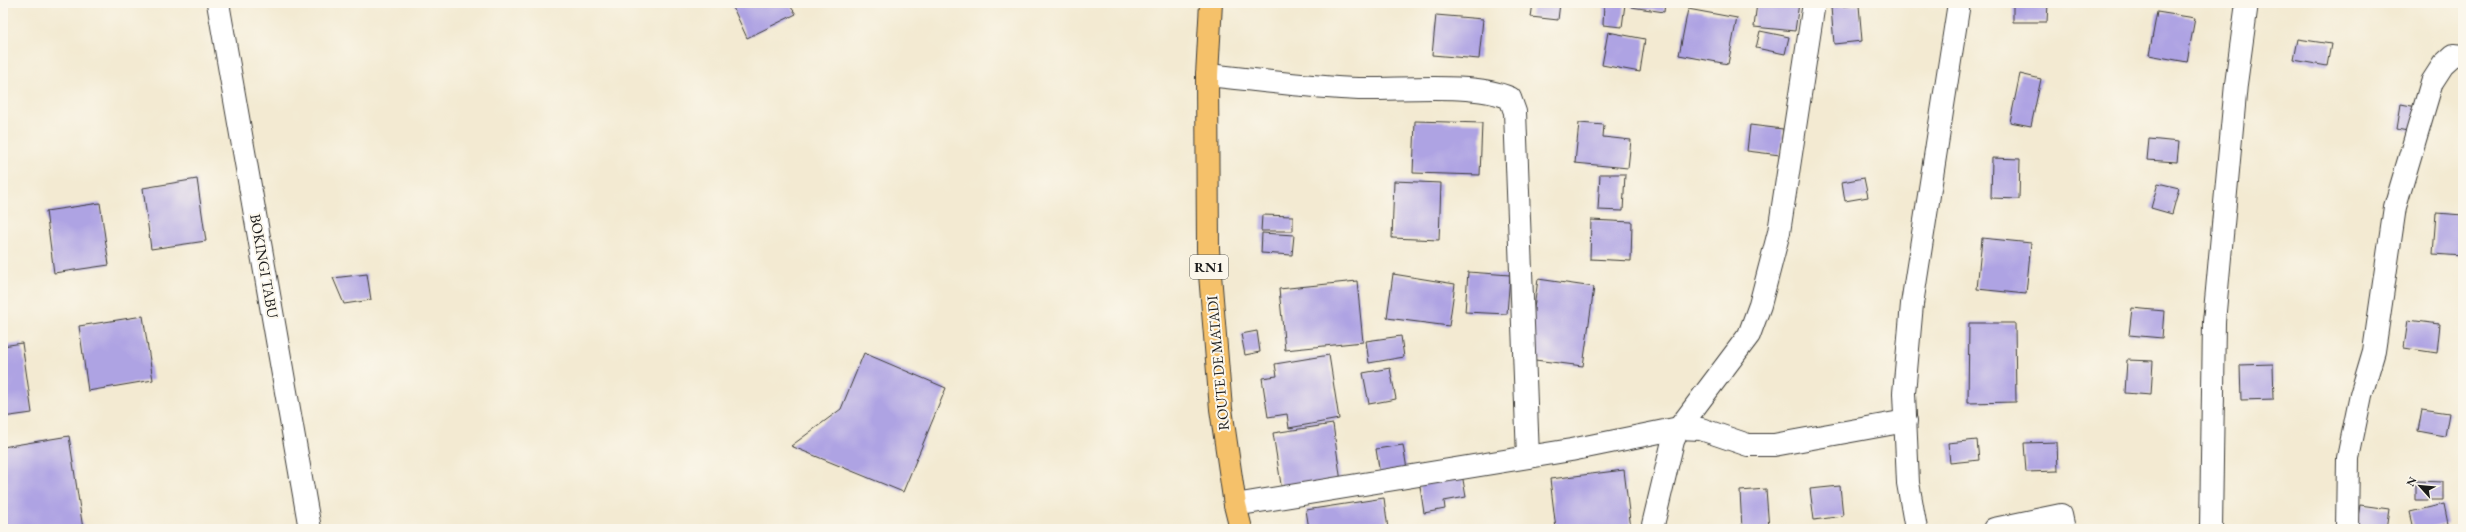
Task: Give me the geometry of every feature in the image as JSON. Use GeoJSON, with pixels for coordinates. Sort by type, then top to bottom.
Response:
{"type":"FeatureCollection","features":[{"type":"Feature","properties":{"kind":"highway","name":"ROUTE DE MATADI"},"geometry":{"type":"LineString","coordinates":[[1211,3],[1207,75],[1208,250],[1221,409],[1235,505],[1241,529]]}},
{"type":"Feature","properties":{"kind":"street","name":"BOKINGI TABU"},"geometry":{"type":"LineString","coordinates":[[218,3],[310,529]]}},
{"type":"Feature","properties":{"kind":"street"},"geometry":{"type":"LineString","coordinates":[[1652,529],[1663,474],[1673,441],[1679,428],[1749,335],[1760,305],[1779,232],[1814,3]]}},
{"type":"Feature","properties":{"kind":"street"},"geometry":{"type":"LineString","coordinates":[[1916,529],[1908,483],[1904,393],[1912,304],[1959,3]]}},
{"type":"Feature","properties":{"kind":"street"},"geometry":{"type":"LineString","coordinates":[[2211,529],[2214,322],[2236,84],[2247,3]]}},
{"type":"Feature","properties":{"kind":"street"},"geometry":{"type":"LineString","coordinates":[[2347,529],[2348,458],[2361,395],[2374,351],[2395,207],[2432,82],[2443,65],[2454,55],[2463,56]]}},
{"type":"Feature","properties":{"kind":"street"},"geometry":{"type":"LineString","coordinates":[[1207,75],[1358,89],[1471,90],[1496,92],[1510,98],[1515,112],[1528,457]]}},
{"type":"Feature","properties":{"kind":"street"},"geometry":{"type":"LineString","coordinates":[[1235,505],[1528,457],[1679,428],[1701,428],[1748,445],[1774,445],[1906,421]]}},
{"type":"Feature","properties":{"kind":"street"},"geometry":{"type":"LineString","coordinates":[[1994,529],[2060,515],[2064,529]]}},
{"type":"Feature","properties":{"kind":"building"},"geometry":{"type":"Polygon","coordinates":[[[731,3],[788,3],[796,14],[747,38],[731,3]]]}},
{"type":"Feature","properties":{"kind":"building"},"geometry":{"type":"Polygon","coordinates":[[[1533,3],[1560,3],[1558,20],[1531,17],[1533,3]]]}},
{"type":"Feature","properties":{"kind":"building"},"geometry":{"type":"Polygon","coordinates":[[[1604,3],[1625,4],[1622,27],[1603,25],[1604,3]]]}},
{"type":"Feature","properties":{"kind":"building"},"geometry":{"type":"Polygon","coordinates":[[[1632,3],[1665,3],[1664,12],[1631,7],[1632,3]]]}},
{"type":"Feature","properties":{"kind":"building"},"geometry":{"type":"Polygon","coordinates":[[[1757,3],[1799,3],[1795,31],[1754,27],[1757,3]]]}},
{"type":"Feature","properties":{"kind":"building"},"geometry":{"type":"Polygon","coordinates":[[[2013,3],[2048,3],[2047,22],[2013,22],[2013,3]]]}},
{"type":"Feature","properties":{"kind":"building"},"geometry":{"type":"Polygon","coordinates":[[[1859,5],[1862,41],[1834,44],[1831,7],[1859,5]]]}},
{"type":"Feature","properties":{"kind":"building"},"geometry":{"type":"Polygon","coordinates":[[[1688,9],[1737,18],[1728,64],[1679,55],[1688,9]]]}},
{"type":"Feature","properties":{"kind":"building"},"geometry":{"type":"Polygon","coordinates":[[[2157,12],[2195,18],[2187,62],[2149,55],[2157,12]]]}},
{"type":"Feature","properties":{"kind":"building"},"geometry":{"type":"Polygon","coordinates":[[[1436,15],[1483,19],[1479,59],[1432,55],[1436,15]]]}},
{"type":"Feature","properties":{"kind":"building"},"geometry":{"type":"Polygon","coordinates":[[[1760,31],[1789,37],[1785,54],[1756,48],[1760,31]]]}},
{"type":"Feature","properties":{"kind":"building"},"geometry":{"type":"Polygon","coordinates":[[[1608,32],[1645,39],[1640,72],[1602,65],[1608,32]]]}},
{"type":"Feature","properties":{"kind":"building"},"geometry":{"type":"Polygon","coordinates":[[[2298,39],[2331,44],[2327,66],[2294,60],[2298,39]]]}},
{"type":"Feature","properties":{"kind":"building"},"geometry":{"type":"Polygon","coordinates":[[[2020,74],[2041,79],[2031,126],[2010,122],[2020,74]]]}},
{"type":"Feature","properties":{"kind":"building"},"geometry":{"type":"Polygon","coordinates":[[[2401,104],[2417,107],[2413,132],[2397,129],[2401,104]]]}},
{"type":"Feature","properties":{"kind":"building"},"geometry":{"type":"Polygon","coordinates":[[[1415,121],[1482,123],[1480,175],[1413,173],[1415,121]]]}},
{"type":"Feature","properties":{"kind":"building"},"geometry":{"type":"Polygon","coordinates":[[[1579,123],[1604,125],[1603,137],[1631,140],[1628,168],[1575,163],[1579,123]]]}},
{"type":"Feature","properties":{"kind":"building"},"geometry":{"type":"Polygon","coordinates":[[[1750,125],[1783,129],[1780,155],[1747,151],[1750,125]]]}},
{"type":"Feature","properties":{"kind":"building"},"geometry":{"type":"Polygon","coordinates":[[[2149,139],[2179,142],[2177,162],[2147,160],[2149,139]]]}},
{"type":"Feature","properties":{"kind":"building"},"geometry":{"type":"Polygon","coordinates":[[[1992,158],[2020,159],[2019,199],[1991,198],[1992,158]]]}},
{"type":"Feature","properties":{"kind":"building"},"geometry":{"type":"Polygon","coordinates":[[[1600,174],[1625,174],[1623,211],[1598,210],[1600,174]]]}},
{"type":"Feature","properties":{"kind":"building"},"geometry":{"type":"Polygon","coordinates":[[[1864,178],[1868,197],[1845,201],[1842,182],[1864,178]]]}},
{"type":"Feature","properties":{"kind":"building"},"geometry":{"type":"Polygon","coordinates":[[[197,179],[206,241],[151,249],[143,188],[197,179]]]}},
{"type":"Feature","properties":{"kind":"building"},"geometry":{"type":"Polygon","coordinates":[[[1394,181],[1441,183],[1439,240],[1392,238],[1394,181]]]}},
{"type":"Feature","properties":{"kind":"building"},"geometry":{"type":"Polygon","coordinates":[[[2158,183],[2179,188],[2172,214],[2151,208],[2158,183]]]}},
{"type":"Feature","properties":{"kind":"building"},"geometry":{"type":"Polygon","coordinates":[[[100,203],[109,265],[54,273],[46,211],[100,203]]]}},
{"type":"Feature","properties":{"kind":"building"},"geometry":{"type":"Polygon","coordinates":[[[2436,213],[2463,215],[2463,256],[2433,254],[2436,213]]]}},
{"type":"Feature","properties":{"kind":"building"},"geometry":{"type":"Polygon","coordinates":[[[1262,215],[1293,216],[1293,231],[1261,231],[1262,215]]]}},
{"type":"Feature","properties":{"kind":"building"},"geometry":{"type":"Polygon","coordinates":[[[1591,220],[1632,222],[1631,261],[1590,259],[1591,220]]]}},
{"type":"Feature","properties":{"kind":"building"},"geometry":{"type":"Polygon","coordinates":[[[1262,233],[1294,235],[1292,255],[1261,253],[1262,233]]]}},
{"type":"Feature","properties":{"kind":"building"},"geometry":{"type":"Polygon","coordinates":[[[1982,238],[2031,243],[2026,294],[1977,289],[1982,238]]]}},
{"type":"Feature","properties":{"kind":"building"},"geometry":{"type":"Polygon","coordinates":[[[1468,272],[1510,275],[1507,314],[1465,312],[1468,272]]]}},
{"type":"Feature","properties":{"kind":"building"},"geometry":{"type":"Polygon","coordinates":[[[367,274],[371,300],[344,304],[333,278],[367,274]]]}},
{"type":"Feature","properties":{"kind":"building"},"geometry":{"type":"Polygon","coordinates":[[[1393,274],[1455,284],[1449,326],[1387,318],[1393,274]]]}},
{"type":"Feature","properties":{"kind":"building"},"geometry":{"type":"Polygon","coordinates":[[[1538,279],[1594,287],[1583,366],[1527,359],[1538,279]]]}},
{"type":"Feature","properties":{"kind":"building"},"geometry":{"type":"Polygon","coordinates":[[[1357,281],[1363,342],[1285,350],[1279,289],[1357,281]]]}},
{"type":"Feature","properties":{"kind":"building"},"geometry":{"type":"Polygon","coordinates":[[[2132,308],[2164,311],[2162,338],[2129,335],[2132,308]]]}},
{"type":"Feature","properties":{"kind":"building"},"geometry":{"type":"Polygon","coordinates":[[[143,316],[153,380],[88,391],[79,326],[143,316]]]}},
{"type":"Feature","properties":{"kind":"building"},"geometry":{"type":"Polygon","coordinates":[[[2408,320],[2440,324],[2437,353],[2404,348],[2408,320]]]}},
{"type":"Feature","properties":{"kind":"building"},"geometry":{"type":"Polygon","coordinates":[[[1969,323],[2015,323],[2016,402],[1968,403],[1969,323]]]}},
{"type":"Feature","properties":{"kind":"building"},"geometry":{"type":"Polygon","coordinates":[[[1257,331],[1260,352],[1245,355],[1241,334],[1257,331]]]}},
{"type":"Feature","properties":{"kind":"building"},"geometry":{"type":"Polygon","coordinates":[[[1401,336],[1404,357],[1369,363],[1366,341],[1401,336]]]}},
{"type":"Feature","properties":{"kind":"building"},"geometry":{"type":"Polygon","coordinates":[[[22,343],[32,413],[3,417],[3,346],[22,343]]]}},
{"type":"Feature","properties":{"kind":"building"},"geometry":{"type":"Polygon","coordinates":[[[864,353],[946,388],[903,492],[791,446],[841,409],[864,353]]]}},
{"type":"Feature","properties":{"kind":"building"},"geometry":{"type":"Polygon","coordinates":[[[1329,355],[1339,419],[1289,428],[1287,414],[1268,417],[1262,378],[1277,376],[1275,364],[1329,355]]]}},
{"type":"Feature","properties":{"kind":"building"},"geometry":{"type":"Polygon","coordinates":[[[2127,360],[2153,361],[2151,395],[2125,393],[2127,360]]]}},
{"type":"Feature","properties":{"kind":"building"},"geometry":{"type":"Polygon","coordinates":[[[2273,364],[2274,399],[2241,400],[2240,365],[2273,364]]]}},
{"type":"Feature","properties":{"kind":"building"},"geometry":{"type":"Polygon","coordinates":[[[1390,368],[1396,399],[1369,404],[1363,373],[1390,368]]]}},
{"type":"Feature","properties":{"kind":"building"},"geometry":{"type":"Polygon","coordinates":[[[2422,409],[2449,413],[2445,436],[2418,431],[2422,409]]]}},
{"type":"Feature","properties":{"kind":"building"},"geometry":{"type":"Polygon","coordinates":[[[1333,424],[1341,482],[1282,491],[1273,433],[1333,424]]]}},
{"type":"Feature","properties":{"kind":"building"},"geometry":{"type":"Polygon","coordinates":[[[69,436],[83,529],[3,529],[3,447],[69,436]]]}},
{"type":"Feature","properties":{"kind":"building"},"geometry":{"type":"Polygon","coordinates":[[[1977,440],[1979,460],[1950,463],[1948,443],[1977,440]]]}},
{"type":"Feature","properties":{"kind":"building"},"geometry":{"type":"Polygon","coordinates":[[[2057,442],[2058,471],[2026,472],[2024,443],[2057,442]]]}},
{"type":"Feature","properties":{"kind":"building"},"geometry":{"type":"Polygon","coordinates":[[[1403,445],[1407,469],[1380,474],[1376,449],[1403,445]]]}},
{"type":"Feature","properties":{"kind":"building"},"geometry":{"type":"Polygon","coordinates":[[[1624,470],[1631,529],[1556,529],[1550,479],[1624,470]]]}},
{"type":"Feature","properties":{"kind":"building"},"geometry":{"type":"Polygon","coordinates":[[[1462,474],[1466,497],[1444,501],[1445,509],[1424,513],[1419,480],[1462,474]]]}},
{"type":"Feature","properties":{"kind":"building"},"geometry":{"type":"Polygon","coordinates":[[[2416,481],[2443,482],[2443,500],[2416,500],[2416,481]]]}},
{"type":"Feature","properties":{"kind":"building"},"geometry":{"type":"Polygon","coordinates":[[[1840,486],[1843,516],[1814,520],[1810,489],[1840,486]]]}},
{"type":"Feature","properties":{"kind":"building"},"geometry":{"type":"Polygon","coordinates":[[[1766,489],[1769,529],[1742,529],[1740,491],[1766,489]]]}},
{"type":"Feature","properties":{"kind":"building"},"geometry":{"type":"Polygon","coordinates":[[[1384,498],[1388,529],[1309,529],[1306,510],[1384,498]]]}},
{"type":"Feature","properties":{"kind":"building"},"geometry":{"type":"Polygon","coordinates":[[[2444,504],[2448,524],[2427,529],[2414,529],[2410,512],[2444,504]]]}},
{"type":"Feature","properties":{"kind":"building"},"geometry":{"type":"Polygon","coordinates":[[[2360,505],[2389,509],[2386,529],[2356,529],[2360,505]]]}}]}
